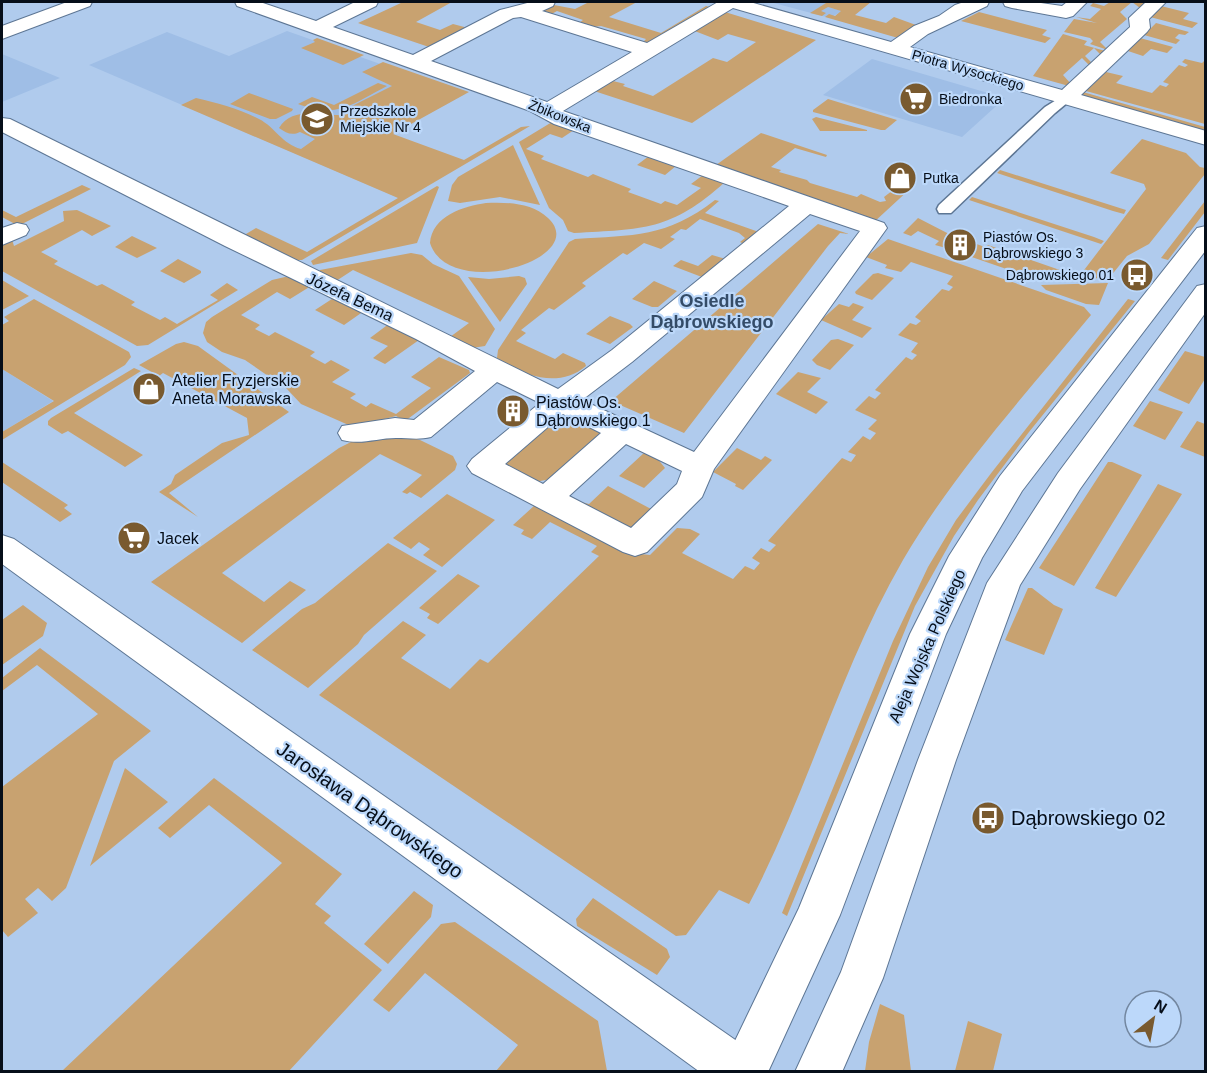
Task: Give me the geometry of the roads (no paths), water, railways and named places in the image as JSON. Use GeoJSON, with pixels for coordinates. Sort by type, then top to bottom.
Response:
{"type":"FeatureCollection","features":[{"type":"Feature","properties":{"kind":"street"},"geometry":{"type":"LineString","coordinates":[[2,33],[83,2]]}},
{"type":"Feature","properties":{"kind":"street","name":"Żbikowska"},"geometry":{"type":"LineString","coordinates":[[244,2],[414,62],[547,111],[562,119],[875,228],[699,467]]}},
{"type":"Feature","properties":{"kind":"street"},"geometry":{"type":"LineString","coordinates":[[318,27],[369,2]]}},
{"type":"Feature","properties":{"kind":"street"},"geometry":{"type":"LineString","coordinates":[[414,62],[507,14],[546,2]]}},
{"type":"Feature","properties":{"kind":"street"},"geometry":{"type":"LineString","coordinates":[[547,111],[731,2]]}},
{"type":"Feature","properties":{"kind":"street","name":"Piotra Wysockiego"},"geometry":{"type":"LineString","coordinates":[[731,2],[1206,138]]}},
{"type":"Feature","properties":{"kind":"street"},"geometry":{"type":"LineString","coordinates":[[894,49],[921,30],[980,2]]}},
{"type":"Feature","properties":{"kind":"street"},"geometry":{"type":"LineString","coordinates":[[1012,2],[1066,12],[1078,2]]}},
{"type":"Feature","properties":{"kind":"street"},"geometry":{"type":"LineString","coordinates":[[1066,98],[1140,28],[1139,18],[1156,2]]}},
{"type":"Feature","properties":{"kind":"street"},"geometry":{"type":"LineString","coordinates":[[523,10],[648,50]]}},
{"type":"Feature","properties":{"kind":"street","name":"Józefa Bema"},"geometry":{"type":"LineString","coordinates":[[2,124],[280,264],[426,333],[495,370],[699,467]]}},
{"type":"Feature","properties":{"kind":"street"},"geometry":{"type":"LineString","coordinates":[[699,467],[691,489],[635,544],[483,466],[561,401],[622,356],[807,204]]}},
{"type":"Feature","properties":{"kind":"street","name":"Aleja Wojska Polskiego"},"geometry":{"type":"LineString","coordinates":[[741,1071],[818,915],[928,634],[966,555],[1011,484],[1206,232]]}},
{"type":"Feature","properties":{"kind":"street"},"geometry":{"type":"LineString","coordinates":[[818,1071],[861,978],[941,749],[1005,583],[1069,481],[1206,292]]}},
{"type":"Feature","properties":{"kind":"street"},"geometry":{"type":"LineString","coordinates":[[353,433],[395,428],[420,430],[495,370]]}},
{"type":"Feature","properties":{"kind":"street"},"geometry":{"type":"LineString","coordinates":[[547,498],[623,430]]}},
{"type":"Feature","properties":{"kind":"street","name":"Jarosława Dąbrowskiego"},"geometry":{"type":"LineString","coordinates":[[2,547],[741,1071]]}},
{"type":"Feature","properties":{"kind":"lane"},"geometry":{"type":"LineString","coordinates":[[945,209],[1050,110],[1066,98]]}},
{"type":"Feature","properties":{"kind":"place","name":"Biedronka"},"geometry":{"type":"Point","coordinates":[916,99]}},
{"type":"Feature","properties":{"kind":"place","name":"Przedszkole Miejskie Nr 4"},"geometry":{"type":"Point","coordinates":[317,119]}},
{"type":"Feature","properties":{"kind":"place","name":"Putka"},"geometry":{"type":"Point","coordinates":[900,178]}},
{"type":"Feature","properties":{"kind":"place","name":"Piastów Os. Dąbrowskiego 3"},"geometry":{"type":"Point","coordinates":[960,245]}},
{"type":"Feature","properties":{"kind":"place","name":"Dąbrowskiego 01"},"geometry":{"type":"Point","coordinates":[1137,275]}},
{"type":"Feature","properties":{"kind":"place","name":"Atelier Fryzjerskie Aneta Morawska"},"geometry":{"type":"Point","coordinates":[149,389]}},
{"type":"Feature","properties":{"kind":"place","name":"Piastów Os. Dąbrowskiego 1"},"geometry":{"type":"Point","coordinates":[513,411]}},
{"type":"Feature","properties":{"kind":"place","name":"Jacek"},"geometry":{"type":"Point","coordinates":[134,538]}},
{"type":"Feature","properties":{"kind":"place","name":"Dąbrowskiego 02"},"geometry":{"type":"Point","coordinates":[988,818]}},
{"type":"Feature","properties":{"kind":"district","name":"Osiedle Dąbrowskiego"},"geometry":{"type":"Point","coordinates":[712,311]}}]}
